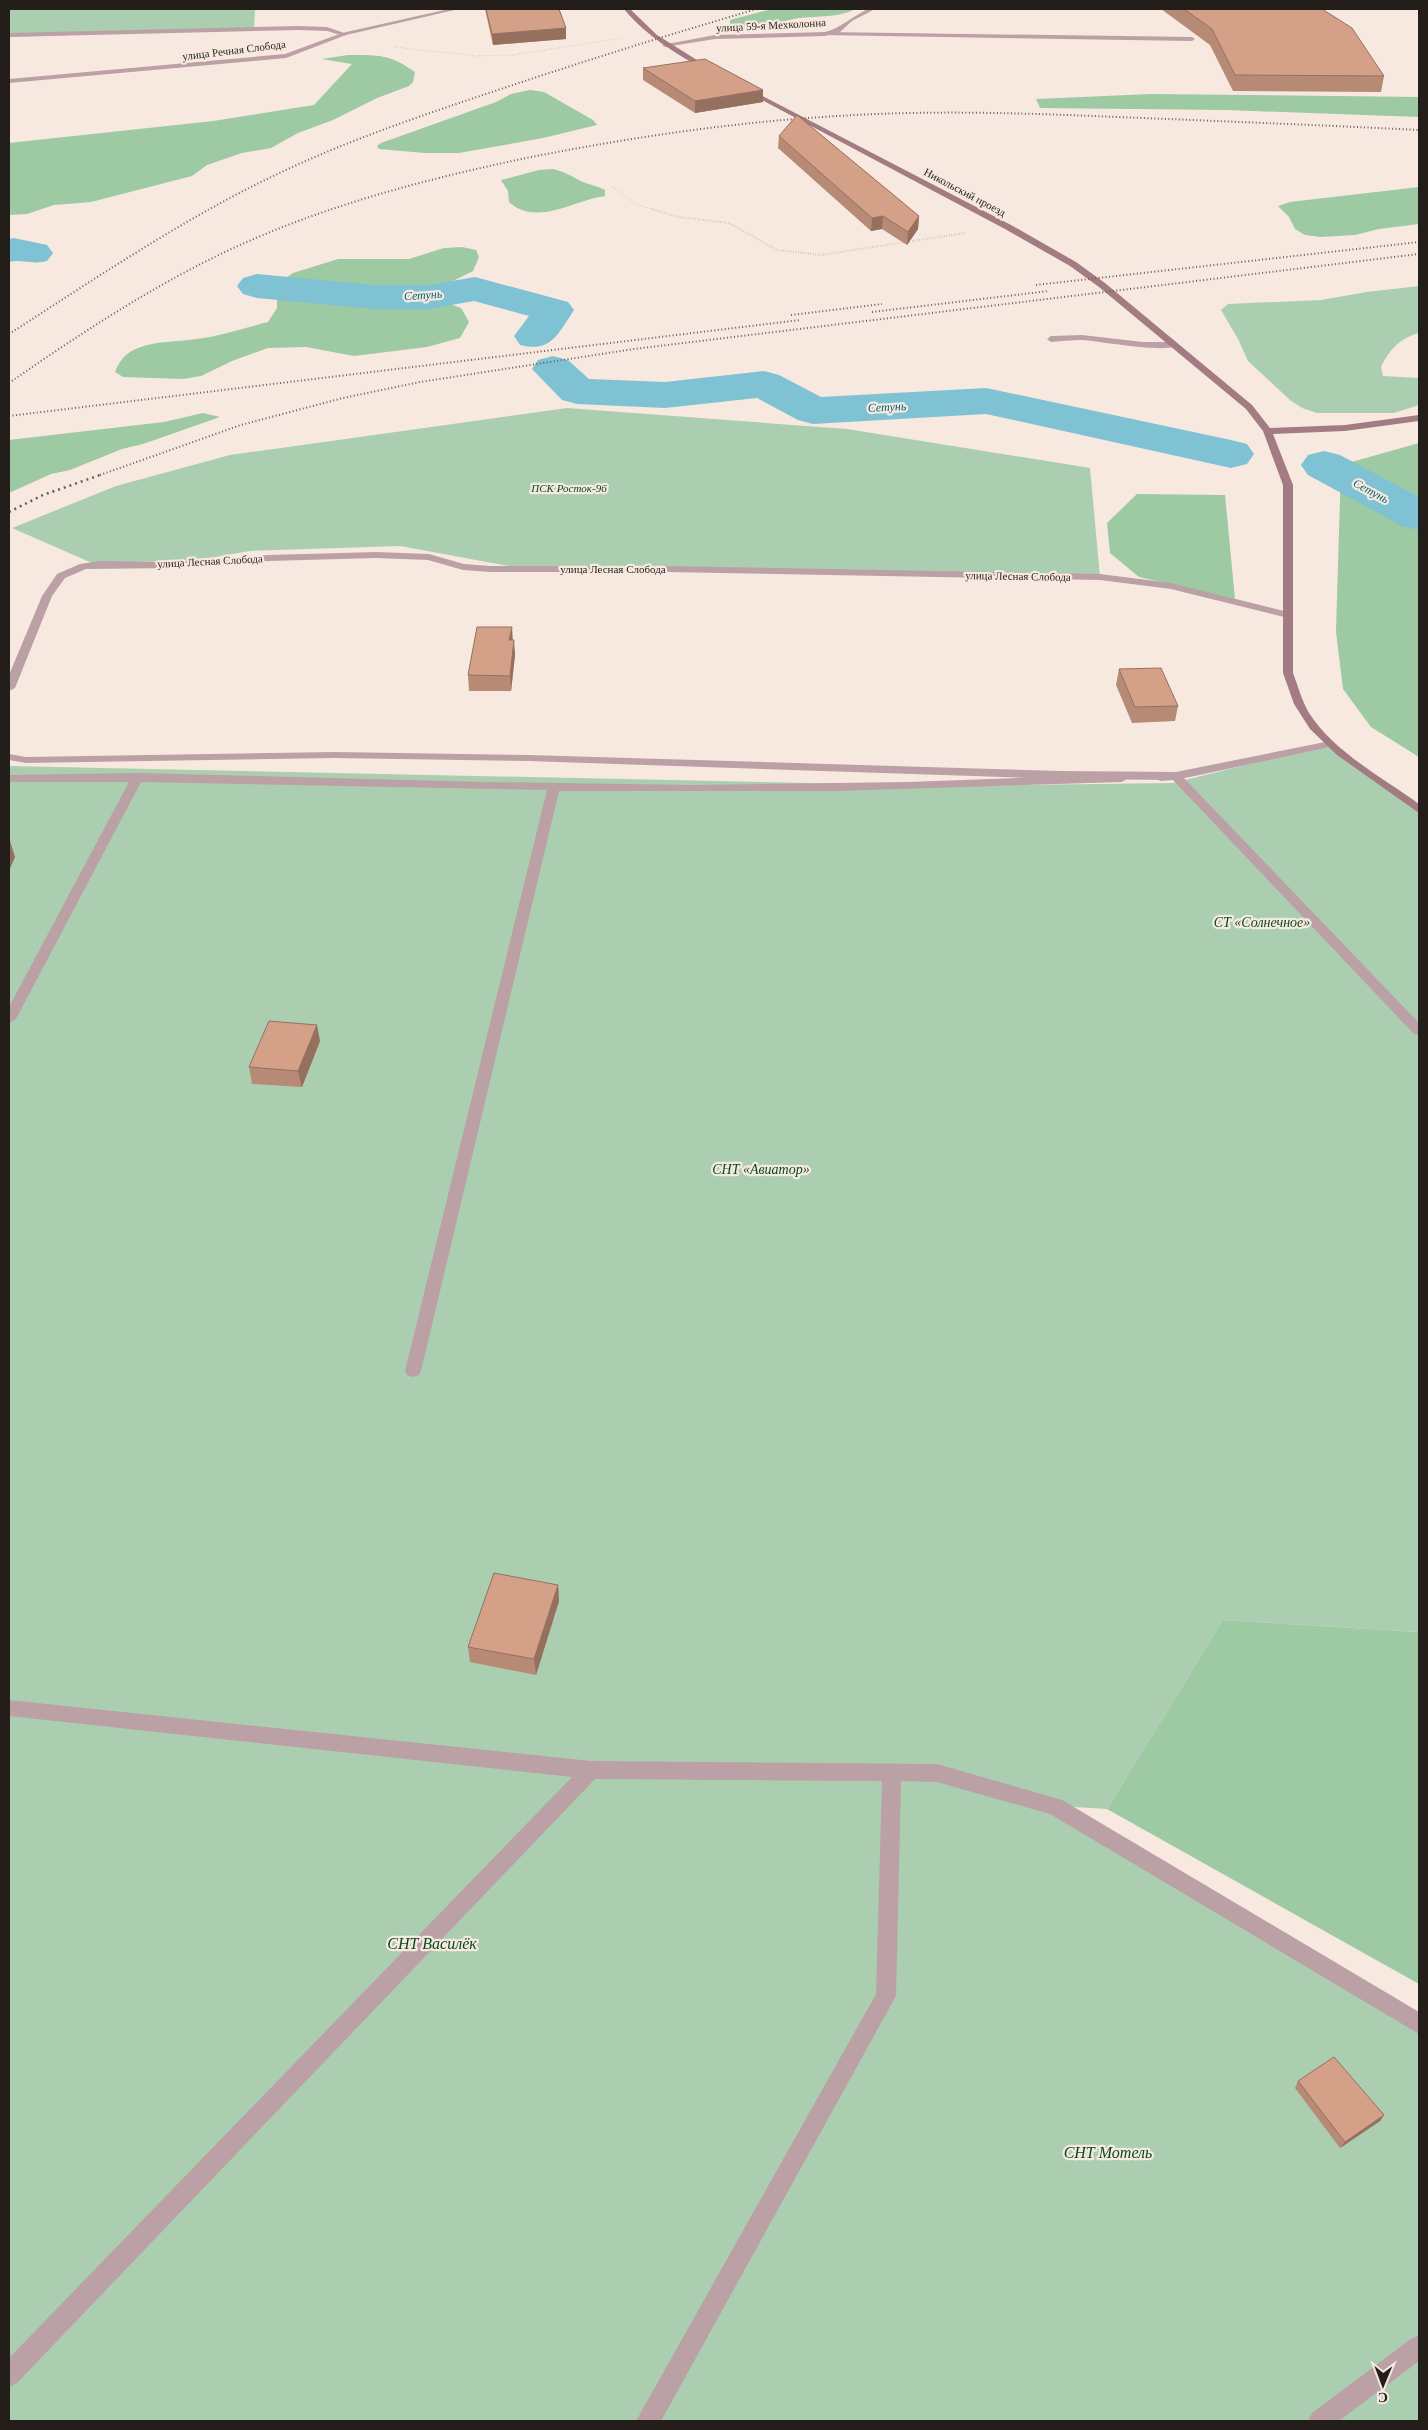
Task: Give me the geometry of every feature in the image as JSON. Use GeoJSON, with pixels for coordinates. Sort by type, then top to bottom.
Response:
{"type":"FeatureCollection","features":[{"type":"Feature","properties":{"kind":"main road"},"geometry":{"type":"LineString","coordinates":[[627,9],[648,32],[665,45],[720,75]]}},
{"type":"Feature","properties":{"kind":"main road","name":"Никольский проезд"},"geometry":{"type":"LineString","coordinates":[[737,85],[1008,227],[1094,278],[1249,407],[1267,431],[1288,485],[1288,674],[1304,713],[1330,744],[1419,809]]}},
{"type":"Feature","properties":{"kind":"main road"},"geometry":{"type":"LineString","coordinates":[[1267,431],[1345,428],[1419,418]]}},
{"type":"Feature","properties":{"kind":"street","name":"улица Речная Слобода"},"geometry":{"type":"LineString","coordinates":[[9,81],[286,56],[314,47],[344,34],[456,9]]}},
{"type":"Feature","properties":{"kind":"street","name":"улица 59-я Мехколонна"},"geometry":{"type":"LineString","coordinates":[[665,45],[716,37],[826,34],[838,31],[850,20],[872,9]]}},
{"type":"Feature","properties":{"kind":"street"},"geometry":{"type":"LineString","coordinates":[[9,35],[299,28],[327,29],[344,34]]}},
{"type":"Feature","properties":{"kind":"street"},"geometry":{"type":"LineString","coordinates":[[826,34],[925,33],[1034,38],[1192,39]]}},
{"type":"Feature","properties":{"kind":"street"},"geometry":{"type":"LineString","coordinates":[[1051,339],[1075,336],[1152,346],[1174,345]]}},
{"type":"Feature","properties":{"kind":"street","name":"улица Лесная Слобода"},"geometry":{"type":"LineString","coordinates":[[9,688],[48,596],[61,576],[84,566],[100,564],[175,565],[269,558],[376,555],[429,557],[463,566],[490,570],[667,569],[1127,578],[1288,615]]}},
{"type":"Feature","properties":{"kind":"street"},"geometry":{"type":"LineString","coordinates":[[9,778],[138,777],[554,787],[949,786],[1176,776],[1330,744]]}},
{"type":"Feature","properties":{"kind":"street"},"geometry":{"type":"LineString","coordinates":[[9,757],[26,760],[335,755],[518,758],[1060,776],[1176,776],[1419,1031]]}},
{"type":"Feature","properties":{"kind":"street"},"geometry":{"type":"LineString","coordinates":[[9,1019],[138,777]]}},
{"type":"Feature","properties":{"kind":"street"},"geometry":{"type":"LineString","coordinates":[[414,1371],[554,787]]}},
{"type":"Feature","properties":{"kind":"street"},"geometry":{"type":"LineString","coordinates":[[9,1708],[591,1770],[936,1773],[1056,1806],[1419,2024]]}},
{"type":"Feature","properties":{"kind":"street"},"geometry":{"type":"LineString","coordinates":[[9,2375],[591,1770]]}},
{"type":"Feature","properties":{"kind":"street"},"geometry":{"type":"LineString","coordinates":[[648,2421],[886,1996],[892,1773]]}},
{"type":"Feature","properties":{"kind":"street"},"geometry":{"type":"LineString","coordinates":[[1320,2421],[1419,2347]]}},
{"type":"Feature","properties":{"kind":"path"},"geometry":{"type":"LineString","coordinates":[[344,34],[367,37],[383,46],[476,56],[513,55],[604,43],[648,32]]}},
{"type":"Feature","properties":{"kind":"path"},"geometry":{"type":"LineString","coordinates":[[610,186],[638,205],[678,216],[729,223],[777,250],[821,255],[1008,227]]}},
{"type":"Feature","properties":{"kind":"green space"},"geometry":{"type":"Polygon","coordinates":[[[9,9],[255,9],[254,29],[9,37],[9,9]]]}},
{"type":"Feature","properties":{"kind":"green space"},"geometry":{"type":"Polygon","coordinates":[[[772,9],[855,9],[833,16],[794,19],[756,30],[740,29],[730,25],[730,20],[772,9]]]}},
{"type":"Feature","properties":{"kind":"green space"},"geometry":{"type":"Polygon","coordinates":[[[348,55],[376,56],[391,59],[415,72],[413,82],[409,86],[377,98],[333,120],[298,133],[271,148],[242,153],[207,165],[192,176],[91,202],[54,205],[27,214],[9,215],[9,143],[213,121],[314,105],[352,64],[322,59],[348,55]]]}},
{"type":"Feature","properties":{"kind":"green space"},"geometry":{"type":"Polygon","coordinates":[[[530,90],[544,92],[593,120],[597,125],[543,138],[459,153],[425,153],[379,149],[377,146],[496,102],[511,94],[530,90]]]}},
{"type":"Feature","properties":{"kind":"green space"},"geometry":{"type":"Polygon","coordinates":[[[1151,94],[1419,97],[1419,117],[1227,110],[1040,108],[1036,99],[1151,94]]]}},
{"type":"Feature","properties":{"kind":"green space"},"geometry":{"type":"Polygon","coordinates":[[[553,169],[600,187],[605,190],[605,196],[544,212],[531,212],[520,209],[509,202],[508,191],[501,180],[539,170],[553,169]]]}},
{"type":"Feature","properties":{"kind":"green space"},"geometry":{"type":"Polygon","coordinates":[[[1419,187],[1419,224],[1379,229],[1355,235],[1321,237],[1305,235],[1295,229],[1289,217],[1278,206],[1290,202],[1419,187]]]}},
{"type":"Feature","properties":{"kind":"green space"},"geometry":{"type":"Polygon","coordinates":[[[462,247],[476,250],[479,257],[473,271],[451,282],[447,303],[461,308],[469,322],[460,338],[427,347],[354,356],[306,347],[268,348],[232,361],[201,376],[183,379],[123,377],[115,372],[126,355],[133,350],[145,346],[214,336],[268,322],[277,308],[277,295],[283,280],[293,273],[338,259],[409,259],[444,248],[462,247]]]}},
{"type":"Feature","properties":{"kind":"green space"},"geometry":{"type":"Polygon","coordinates":[[[1419,286],[1419,333],[1401,341],[1388,355],[1381,367],[1383,376],[1419,378],[1419,405],[1394,413],[1317,413],[1302,408],[1290,400],[1248,361],[1221,310],[1228,304],[1321,300],[1419,286]]]}},
{"type":"Feature","properties":{"kind":"green space","name":"ПСК Росток-96"},"geometry":{"type":"Polygon","coordinates":[[[567,408],[847,429],[1090,468],[1100,577],[514,567],[400,546],[250,551],[197,560],[92,563],[12,528],[116,486],[230,455],[567,408]]]}},
{"type":"Feature","properties":{"kind":"green space"},"geometry":{"type":"Polygon","coordinates":[[[203,413],[220,417],[143,444],[122,449],[70,470],[51,474],[9,493],[9,440],[164,422],[203,413]]]}},
{"type":"Feature","properties":{"kind":"green space"},"geometry":{"type":"Polygon","coordinates":[[[1419,443],[1419,757],[1371,727],[1343,689],[1336,632],[1341,465],[1419,443]]]}},
{"type":"Feature","properties":{"kind":"green space"},"geometry":{"type":"Polygon","coordinates":[[[1137,494],[1225,495],[1235,599],[1139,577],[1110,553],[1107,523],[1137,494]]]}},
{"type":"Feature","properties":{"kind":"green space"},"geometry":{"type":"Polygon","coordinates":[[[1330,744],[1419,806],[1419,1632],[1223,1620],[1107,1809],[1057,1806],[1419,2027],[1419,2421],[9,2421],[9,766],[949,786],[1173,783],[1330,744]]]}},
{"type":"Feature","properties":{"kind":"green space"},"geometry":{"type":"Polygon","coordinates":[[[1223,1620],[1419,1632],[1419,1984],[1107,1809],[1223,1620]]]}},
{"type":"Feature","properties":{"kind":"building"},"geometry":{"type":"Polygon","coordinates":[[[486,9],[559,9],[566,28],[492,34],[486,9]]]}},
{"type":"Feature","properties":{"kind":"building"},"geometry":{"type":"Polygon","coordinates":[[[1184,9],[1322,9],[1352,28],[1384,76],[1235,75],[1212,29],[1184,9]]]}},
{"type":"Feature","properties":{"kind":"building"},"geometry":{"type":"Polygon","coordinates":[[[705,59],[763,90],[695,101],[643,68],[705,59]]]}},
{"type":"Feature","properties":{"kind":"building"},"geometry":{"type":"Polygon","coordinates":[[[797,115],[919,216],[908,232],[883,216],[872,218],[779,136],[797,115]]]}},
{"type":"Feature","properties":{"kind":"building"},"geometry":{"type":"Polygon","coordinates":[[[477,627],[512,627],[509,640],[514,640],[510,676],[468,675],[477,627]]]}},
{"type":"Feature","properties":{"kind":"building"},"geometry":{"type":"Polygon","coordinates":[[[1161,668],[1178,706],[1135,707],[1119,669],[1161,668]]]}},
{"type":"Feature","properties":{"kind":"building"},"geometry":{"type":"Polygon","coordinates":[[[269,1021],[317,1025],[298,1071],[249,1067],[269,1021]]]}},
{"type":"Feature","properties":{"kind":"building"},"geometry":{"type":"Polygon","coordinates":[[[494,1573],[558,1585],[534,1659],[468,1647],[494,1573]]]}},
{"type":"Feature","properties":{"kind":"building"},"geometry":{"type":"Polygon","coordinates":[[[1334,2057],[1384,2115],[1345,2142],[1298,2081],[1334,2057]]]}},
{"type":"Feature","properties":{"kind":"waterway","name":"Сетунь"},"geometry":{"type":"LineString","coordinates":[[9,251],[14,249],[34,253]]}},
{"type":"Feature","properties":{"kind":"waterway","name":"Сетунь"},"geometry":{"type":"LineString","coordinates":[[257,286],[374,297],[429,297],[475,289],[554,310],[534,336]]}},
{"type":"Feature","properties":{"kind":"waterway","name":"Сетунь"},"geometry":{"type":"LineString","coordinates":[[553,369],[577,391],[665,395],[764,384],[813,411],[986,401],[1231,454]]}},
{"type":"Feature","properties":{"kind":"waterway","name":"Сетунь"},"geometry":{"type":"LineString","coordinates":[[1324,465],[1419,516]]}},
{"type":"Feature","properties":{"kind":"railway"},"geometry":{"type":"LineString","coordinates":[[9,334],[201,214],[267,179],[321,154],[405,122],[522,82],[757,9]]}},
{"type":"Feature","properties":{"kind":"railway"},"geometry":{"type":"LineString","coordinates":[[9,383],[132,302],[196,266],[263,235],[328,210],[395,190],[497,164],[569,150],[684,131],[761,122],[908,113],[1047,114],[1419,130]]}},
{"type":"Feature","properties":{"kind":"railway"},"geometry":{"type":"LineString","coordinates":[[1036,285],[1419,242]]}},
{"type":"Feature","properties":{"kind":"railway"},"geometry":{"type":"LineString","coordinates":[[100,475],[241,425],[343,398],[420,382],[634,349],[1419,254]]}},
{"type":"Feature","properties":{"kind":"railway"},"geometry":{"type":"LineString","coordinates":[[872,312],[1049,291]]}},
{"type":"Feature","properties":{"kind":"railway"},"geometry":{"type":"LineString","coordinates":[[791,315],[882,304]]}},
{"type":"Feature","properties":{"kind":"railway"},"geometry":{"type":"LineString","coordinates":[[9,416],[800,320]]}},
{"type":"Feature","properties":{"kind":"railway"},"geometry":{"type":"LineString","coordinates":[[9,512],[43,495],[103,474]]}},
{"type":"Feature","properties":{"kind":"park label","name":"СТ «Солнечное»"},"geometry":{"type":"Point","coordinates":[1262,922]}},
{"type":"Feature","properties":{"kind":"park label","name":"СНТ «Авиатор»"},"geometry":{"type":"Point","coordinates":[761,1169]}},
{"type":"Feature","properties":{"kind":"park label","name":"СНТ Василёк"},"geometry":{"type":"Point","coordinates":[432,1943]}},
{"type":"Feature","properties":{"kind":"park label","name":"СНТ Мотель"},"geometry":{"type":"Point","coordinates":[1108,2152]}}]}
